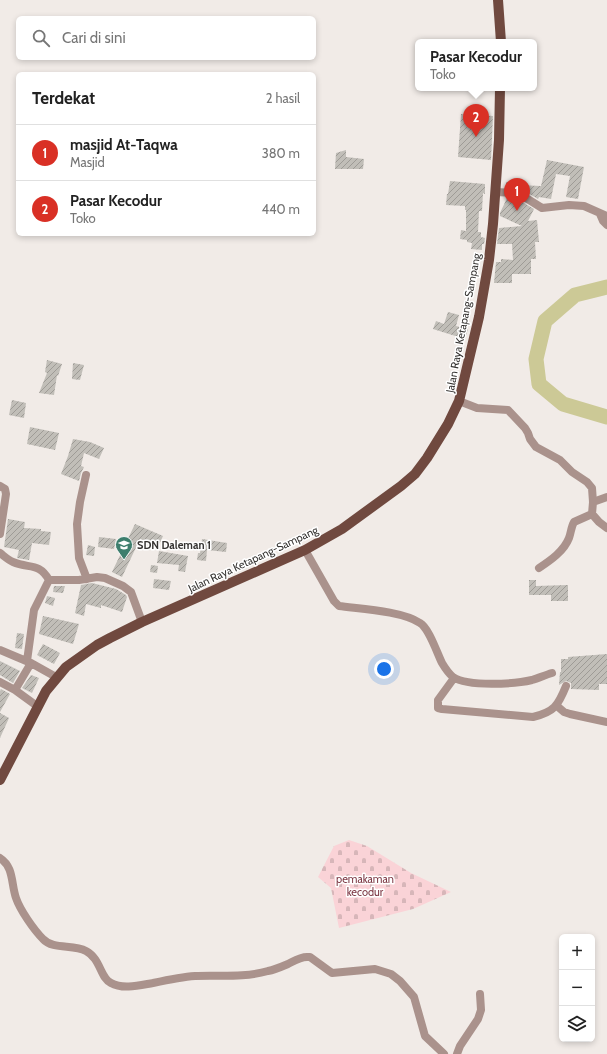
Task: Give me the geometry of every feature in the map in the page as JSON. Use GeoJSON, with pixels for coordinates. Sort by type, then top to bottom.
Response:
{"type":"FeatureCollection","features":[{"type":"Feature","properties":{"kind":"main road"},"geometry":{"type":"LineString","coordinates":[[498,0],[501,39]]}},
{"type":"Feature","properties":{"kind":"main road","name":"Jalan Raya Ketapang-Sampang"},"geometry":{"type":"LineString","coordinates":[[0,780],[37,706],[56,677],[66,667],[97,645],[142,622],[306,550],[361,517],[415,474],[438,441],[460,401],[479,318],[489,260],[496,192],[500,91]]}},
{"type":"Feature","properties":{"kind":"street"},"geometry":{"type":"LineString","coordinates":[[496,192],[513,193],[526,198],[542,208],[569,205],[584,206],[604,215],[603,221],[607,225]]}},
{"type":"Feature","properties":{"kind":"street"},"geometry":{"type":"LineString","coordinates":[[460,401],[477,408],[508,410],[525,428],[536,448],[560,460],[572,472],[587,482],[592,488],[592,514],[598,522],[607,528]]}},
{"type":"Feature","properties":{"kind":"street"},"geometry":{"type":"LineString","coordinates":[[86,475],[77,524],[79,558],[88,579]]}},
{"type":"Feature","properties":{"kind":"street"},"geometry":{"type":"LineString","coordinates":[[0,486],[5,489],[6,494],[0,534]]}},
{"type":"Feature","properties":{"kind":"street"},"geometry":{"type":"LineString","coordinates":[[593,502],[607,497]]}},
{"type":"Feature","properties":{"kind":"street"},"geometry":{"type":"LineString","coordinates":[[539,568],[556,556],[565,545],[569,539],[574,522],[592,514]]}},
{"type":"Feature","properties":{"kind":"street"},"geometry":{"type":"LineString","coordinates":[[306,550],[334,601],[339,606],[384,612],[411,618],[422,623],[447,672],[454,678],[469,682],[502,684],[532,680],[552,673]]}},
{"type":"Feature","properties":{"kind":"street"},"geometry":{"type":"LineString","coordinates":[[0,553],[14,563],[36,567],[42,570],[49,580]]}},
{"type":"Feature","properties":{"kind":"street"},"geometry":{"type":"LineString","coordinates":[[49,580],[105,578],[128,589],[131,592],[142,622]]}},
{"type":"Feature","properties":{"kind":"street"},"geometry":{"type":"LineString","coordinates":[[16,690],[29,662],[34,610],[49,580]]}},
{"type":"Feature","properties":{"kind":"street"},"geometry":{"type":"LineString","coordinates":[[0,650],[29,662],[56,677]]}},
{"type":"Feature","properties":{"kind":"street"},"geometry":{"type":"LineString","coordinates":[[454,678],[438,700],[438,708],[442,710],[533,717],[547,714],[557,706],[566,686]]}},
{"type":"Feature","properties":{"kind":"street"},"geometry":{"type":"LineString","coordinates":[[0,682],[16,690],[37,706]]}},
{"type":"Feature","properties":{"kind":"street"},"geometry":{"type":"LineString","coordinates":[[557,706],[564,712],[570,714],[607,722]]}},
{"type":"Feature","properties":{"kind":"street"},"geometry":{"type":"LineString","coordinates":[[0,858],[8,864],[20,907],[43,940],[48,944],[84,950],[91,954],[97,960],[107,979],[111,983],[122,986],[140,985],[189,977],[246,975],[267,972],[307,957],[310,957],[332,973],[368,970],[382,971],[391,974],[400,981],[414,998],[425,1036],[444,1054]]}},
{"type":"Feature","properties":{"kind":"street"},"geometry":{"type":"LineString","coordinates":[[457,1054],[463,1041],[478,1019],[481,1010],[480,994]]}},
{"type":"Feature","properties":{"kind":"green space","name":"pemakaman kecodur"},"geometry":{"type":"Polygon","coordinates":[[[349,840],[367,846],[411,873],[451,892],[413,909],[339,928],[331,888],[318,877],[334,846],[349,840]]]}},
{"type":"Feature","properties":{"kind":"building"},"geometry":{"type":"Polygon","coordinates":[[[461,114],[493,116],[491,160],[458,157],[461,114]]]}},
{"type":"Feature","properties":{"kind":"building"},"geometry":{"type":"Polygon","coordinates":[[[346,150],[346,157],[364,159],[363,169],[335,169],[336,153],[346,150]]]}},
{"type":"Feature","properties":{"kind":"building"},"geometry":{"type":"Polygon","coordinates":[[[547,160],[584,167],[578,199],[566,197],[570,176],[556,174],[551,199],[539,197],[538,199],[515,188],[506,187],[506,182],[519,182],[519,185],[541,186],[547,160]]]}},
{"type":"Feature","properties":{"kind":"building"},"geometry":{"type":"Polygon","coordinates":[[[450,181],[485,184],[482,211],[479,211],[478,232],[481,232],[481,237],[485,238],[484,244],[482,244],[482,250],[471,249],[472,243],[467,242],[467,240],[460,239],[461,230],[466,231],[466,210],[465,206],[446,205],[450,181]]]}},
{"type":"Feature","properties":{"kind":"building"},"geometry":{"type":"Polygon","coordinates":[[[507,198],[512,198],[534,209],[528,221],[537,220],[539,242],[535,242],[536,259],[531,259],[531,274],[512,274],[512,283],[494,283],[496,262],[501,262],[501,259],[513,260],[512,244],[497,244],[499,228],[522,226],[500,216],[507,198]]]}},
{"type":"Feature","properties":{"kind":"building"},"geometry":{"type":"Polygon","coordinates":[[[448,312],[459,315],[456,326],[468,329],[465,339],[433,329],[436,321],[444,324],[448,312]]]}},
{"type":"Feature","properties":{"kind":"building"},"geometry":{"type":"Polygon","coordinates":[[[47,360],[62,364],[58,376],[57,375],[54,395],[39,393],[47,373],[45,372],[47,360]]]}},
{"type":"Feature","properties":{"kind":"building"},"geometry":{"type":"Polygon","coordinates":[[[73,363],[84,365],[80,380],[72,379],[73,363]]]}},
{"type":"Feature","properties":{"kind":"building"},"geometry":{"type":"Polygon","coordinates":[[[12,400],[26,403],[24,418],[9,415],[12,400]]]}},
{"type":"Feature","properties":{"kind":"building"},"geometry":{"type":"Polygon","coordinates":[[[30,427],[59,433],[55,450],[27,444],[30,427]]]}},
{"type":"Feature","properties":{"kind":"building"},"geometry":{"type":"Polygon","coordinates":[[[73,439],[90,442],[104,448],[99,459],[84,453],[81,466],[84,467],[79,481],[61,474],[73,439]]]}},
{"type":"Feature","properties":{"kind":"building"},"geometry":{"type":"Polygon","coordinates":[[[8,519],[25,522],[24,528],[41,529],[41,531],[51,532],[49,545],[32,543],[29,560],[17,558],[19,550],[4,547],[8,519]]]}},
{"type":"Feature","properties":{"kind":"building","name":"SDN Daleman 1"},"geometry":{"type":"Polygon","coordinates":[[[135,524],[163,536],[158,547],[140,539],[122,577],[112,572],[135,524]]]}},
{"type":"Feature","properties":{"kind":"building"},"geometry":{"type":"Polygon","coordinates":[[[99,537],[116,539],[114,549],[98,547],[99,537]]]}},
{"type":"Feature","properties":{"kind":"building"},"geometry":{"type":"Polygon","coordinates":[[[202,539],[227,543],[226,552],[207,550],[206,561],[197,560],[198,553],[200,553],[202,539]]]}},
{"type":"Feature","properties":{"kind":"building"},"geometry":{"type":"Polygon","coordinates":[[[88,545],[95,547],[94,556],[86,555],[88,545]]]}},
{"type":"Feature","properties":{"kind":"building"},"geometry":{"type":"Polygon","coordinates":[[[159,551],[188,556],[185,572],[178,571],[179,565],[157,563],[159,551]]]}},
{"type":"Feature","properties":{"kind":"building"},"geometry":{"type":"Polygon","coordinates":[[[151,565],[158,566],[157,573],[150,572],[151,565]]]}},
{"type":"Feature","properties":{"kind":"building"},"geometry":{"type":"Polygon","coordinates":[[[154,579],[171,581],[169,590],[153,588],[154,579]]]}},
{"type":"Feature","properties":{"kind":"building"},"geometry":{"type":"Polygon","coordinates":[[[529,580],[536,580],[536,586],[568,585],[568,601],[551,601],[551,595],[529,595],[529,580]]]}},
{"type":"Feature","properties":{"kind":"building"},"geometry":{"type":"Polygon","coordinates":[[[92,583],[116,589],[126,595],[127,597],[122,612],[101,605],[101,608],[86,604],[84,616],[75,613],[81,585],[92,583]]]}},
{"type":"Feature","properties":{"kind":"building"},"geometry":{"type":"Polygon","coordinates":[[[54,586],[65,586],[63,593],[53,592],[54,586]]]}},
{"type":"Feature","properties":{"kind":"building"},"geometry":{"type":"Polygon","coordinates":[[[47,596],[55,598],[53,606],[45,603],[47,596]]]}},
{"type":"Feature","properties":{"kind":"building"},"geometry":{"type":"Polygon","coordinates":[[[43,616],[79,624],[73,644],[39,634],[43,616]]]}},
{"type":"Feature","properties":{"kind":"building"},"geometry":{"type":"Polygon","coordinates":[[[17,633],[24,634],[22,649],[15,648],[17,633]]]}},
{"type":"Feature","properties":{"kind":"building"},"geometry":{"type":"Polygon","coordinates":[[[43,644],[60,653],[54,664],[37,655],[43,644]]]}},
{"type":"Feature","properties":{"kind":"building"},"geometry":{"type":"Polygon","coordinates":[[[607,654],[607,684],[599,684],[599,690],[571,689],[571,683],[566,681],[559,685],[561,659],[568,659],[568,657],[607,654]]]}},
{"type":"Feature","properties":{"kind":"building"},"geometry":{"type":"Polygon","coordinates":[[[0,661],[20,671],[13,683],[0,675],[0,661]]]}},
{"type":"Feature","properties":{"kind":"building"},"geometry":{"type":"Polygon","coordinates":[[[31,675],[39,678],[32,693],[22,688],[31,675]]]}},
{"type":"Feature","properties":{"kind":"building"},"geometry":{"type":"Polygon","coordinates":[[[1,689],[10,694],[0,712],[0,691],[1,689]]]}},
{"type":"Feature","properties":{"kind":"building"},"geometry":{"type":"Polygon","coordinates":[[[0,713],[9,718],[0,738],[0,713]]]}},
{"type":"Feature","properties":{"kind":"waterway"},"geometry":{"type":"LineString","coordinates":[[607,287],[575,295],[545,321],[536,359],[539,384],[563,404],[607,417]]}},
{"type":"Feature","properties":{"kind":"place","name":"Pasar Kecodur"},"geometry":{"type":"Point","coordinates":[476,137]}},
{"type":"Feature","properties":{"kind":"place","name":"masjid At-Taqwa"},"geometry":{"type":"Point","coordinates":[517,211]}},
{"type":"Feature","properties":{"kind":"place","name":"SDN Daleman 1"},"geometry":{"type":"Point","coordinates":[124,560]}}]}
